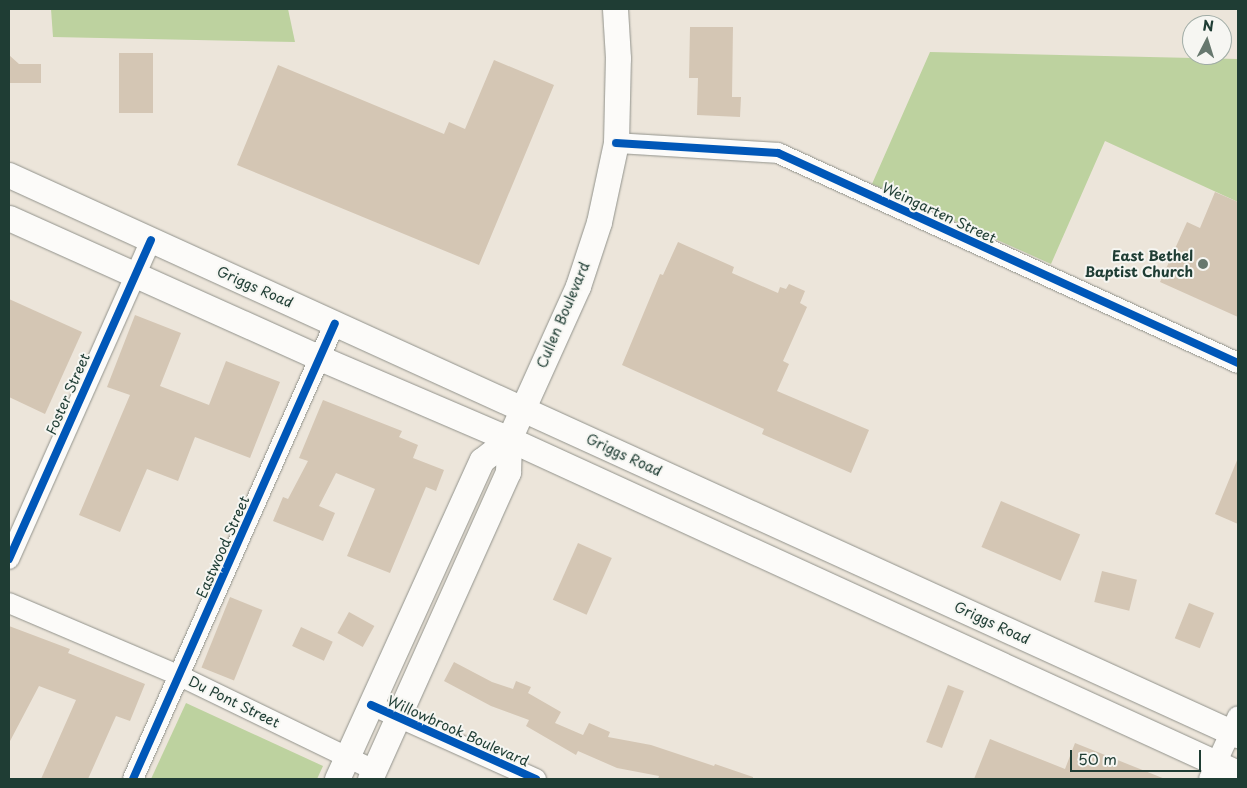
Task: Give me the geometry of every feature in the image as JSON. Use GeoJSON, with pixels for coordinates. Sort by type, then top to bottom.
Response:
{"type":"FeatureCollection","features":[{"type":"Feature","properties":{"kind":"main road","name":"Cullen Boulevard"},"geometry":{"type":"LineString","coordinates":[[372,775],[508,472],[509,439],[578,286],[599,222],[616,143],[618,58],[615,9]]}},
{"type":"Feature","properties":{"kind":"main road","name":"Griggs Road"},"geometry":{"type":"LineString","coordinates":[[9,175],[988,621],[1236,728]]}},
{"type":"Feature","properties":{"kind":"main road"},"geometry":{"type":"LineString","coordinates":[[9,218],[320,358],[509,439],[975,650],[1221,772]]}},
{"type":"Feature","properties":{"kind":"main road","name":"Cullen Boulevard"},"geometry":{"type":"LineString","coordinates":[[337,779],[482,460],[509,439]]}},
{"type":"Feature","properties":{"kind":"main road"},"geometry":{"type":"LineString","coordinates":[[758,552],[772,522]]}},
{"type":"Feature","properties":{"kind":"main road"},"geometry":{"type":"LineString","coordinates":[[975,650],[988,621]]}},
{"type":"Feature","properties":{"kind":"street","name":"Weingarten Street"},"geometry":{"type":"LineString","coordinates":[[616,143],[778,154],[1238,363]]}},
{"type":"Feature","properties":{"kind":"street","name":"Foster Street"},"geometry":{"type":"LineString","coordinates":[[9,558],[151,240]]}},
{"type":"Feature","properties":{"kind":"street","name":"Eastwood Street"},"geometry":{"type":"LineString","coordinates":[[133,779],[335,324]]}},
{"type":"Feature","properties":{"kind":"street","name":"Du Pont Street"},"geometry":{"type":"LineString","coordinates":[[9,603],[180,676],[347,757],[372,775]]}},
{"type":"Feature","properties":{"kind":"street","name":"Willowbrook Boulevard"},"geometry":{"type":"LineString","coordinates":[[370,704],[536,779]]}},
{"type":"Feature","properties":{"kind":"street"},"geometry":{"type":"LineString","coordinates":[[1221,772],[1236,728]]}},
{"type":"Feature","properties":{"kind":"green space"},"geometry":{"type":"Polygon","coordinates":[[[51,9],[288,9],[295,42],[53,37],[51,9]]]}},
{"type":"Feature","properties":{"kind":"green space"},"geometry":{"type":"Polygon","coordinates":[[[930,52],[1182,58],[1182,65],[1232,65],[1232,59],[1238,59],[1238,202],[1105,141],[1051,264],[872,184],[930,52]]]}},
{"type":"Feature","properties":{"kind":"green space"},"geometry":{"type":"Polygon","coordinates":[[[186,703],[323,766],[317,779],[151,779],[186,703]]]}},
{"type":"Feature","properties":{"kind":"building"},"geometry":{"type":"Polygon","coordinates":[[[690,27],[733,27],[732,97],[741,97],[740,117],[697,115],[698,78],[689,78],[690,27]]]}},
{"type":"Feature","properties":{"kind":"building"},"geometry":{"type":"Polygon","coordinates":[[[119,53],[153,53],[153,113],[119,113],[119,53]]]}},
{"type":"Feature","properties":{"kind":"building"},"geometry":{"type":"Polygon","coordinates":[[[9,55],[19,64],[41,64],[41,83],[9,83],[9,55]]]}},
{"type":"Feature","properties":{"kind":"building"},"geometry":{"type":"Polygon","coordinates":[[[494,60],[554,85],[479,265],[237,165],[278,65],[444,134],[449,122],[465,129],[494,60]]]}},
{"type":"Feature","properties":{"kind":"building","name":"East Bethel Baptist Church"},"geometry":{"type":"Polygon","coordinates":[[[1215,192],[1238,202],[1238,317],[1160,282],[1187,222],[1200,228],[1215,192]]]}},
{"type":"Feature","properties":{"kind":"building"},"geometry":{"type":"Polygon","coordinates":[[[678,242],[734,267],[732,273],[778,293],[780,287],[786,289],[789,284],[805,291],[800,303],[807,307],[783,361],[789,364],[777,391],[869,430],[851,473],[762,434],[764,429],[622,365],[660,274],[663,275],[678,242]]]}},
{"type":"Feature","properties":{"kind":"building"},"geometry":{"type":"Polygon","coordinates":[[[9,299],[82,332],[45,414],[9,397],[9,299]]]}},
{"type":"Feature","properties":{"kind":"building"},"geometry":{"type":"Polygon","coordinates":[[[135,315],[181,333],[160,386],[209,405],[226,361],[280,382],[250,458],[195,437],[178,481],[147,469],[120,532],[79,515],[130,395],[107,387],[135,315]]]}},
{"type":"Feature","properties":{"kind":"building"},"geometry":{"type":"Polygon","coordinates":[[[323,400],[402,431],[399,437],[418,445],[413,458],[444,470],[436,491],[426,487],[390,573],[347,556],[375,489],[336,473],[319,506],[335,513],[323,541],[273,521],[283,497],[288,499],[308,461],[299,458],[323,400]]]}},
{"type":"Feature","properties":{"kind":"building"},"geometry":{"type":"Polygon","coordinates":[[[1238,458],[1238,524],[1215,514],[1238,458]]]}},
{"type":"Feature","properties":{"kind":"building"},"geometry":{"type":"Polygon","coordinates":[[[1001,501],[1080,535],[1061,581],[981,547],[1001,501]]]}},
{"type":"Feature","properties":{"kind":"building"},"geometry":{"type":"Polygon","coordinates":[[[578,543],[612,558],[587,615],[553,600],[578,543]]]}},
{"type":"Feature","properties":{"kind":"building"},"geometry":{"type":"Polygon","coordinates":[[[1102,571],[1137,580],[1129,611],[1094,602],[1102,571]]]}},
{"type":"Feature","properties":{"kind":"building"},"geometry":{"type":"Polygon","coordinates":[[[230,597],[262,610],[234,681],[202,667],[230,597]]]}},
{"type":"Feature","properties":{"kind":"building"},"geometry":{"type":"Polygon","coordinates":[[[1189,603],[1214,613],[1200,648],[1175,638],[1189,603]]]}},
{"type":"Feature","properties":{"kind":"building"},"geometry":{"type":"Polygon","coordinates":[[[349,612],[374,626],[363,647],[337,633],[349,612]]]}},
{"type":"Feature","properties":{"kind":"building"},"geometry":{"type":"Polygon","coordinates":[[[9,626],[70,649],[68,653],[145,684],[130,721],[116,716],[88,779],[41,779],[76,700],[39,686],[9,743],[9,626]]]}},
{"type":"Feature","properties":{"kind":"building"},"geometry":{"type":"Polygon","coordinates":[[[301,627],[333,642],[324,661],[292,646],[301,627]]]}},
{"type":"Feature","properties":{"kind":"building"},"geometry":{"type":"Polygon","coordinates":[[[454,662],[492,682],[513,689],[516,681],[531,687],[528,693],[561,712],[555,723],[583,735],[589,723],[610,732],[608,737],[651,745],[714,766],[715,764],[753,777],[753,779],[658,779],[659,776],[617,768],[578,751],[576,755],[526,726],[529,720],[491,706],[444,681],[454,662]]]}},
{"type":"Feature","properties":{"kind":"building"},"geometry":{"type":"Polygon","coordinates":[[[948,685],[964,691],[942,748],[926,742],[948,685]]]}},
{"type":"Feature","properties":{"kind":"building"},"geometry":{"type":"Polygon","coordinates":[[[990,739],[1065,769],[1075,743],[1165,779],[974,779],[990,739]]]}},
{"type":"Feature","properties":{"kind":"cycle path"},"geometry":{"type":"LineString","coordinates":[[616,143],[778,153],[1238,363]]}},
{"type":"Feature","properties":{"kind":"cycle path"},"geometry":{"type":"LineString","coordinates":[[9,559],[151,240]]}},
{"type":"Feature","properties":{"kind":"cycle path"},"geometry":{"type":"LineString","coordinates":[[133,779],[335,324]]}},
{"type":"Feature","properties":{"kind":"cycle path"},"geometry":{"type":"LineString","coordinates":[[371,705],[536,779]]}},
{"type":"Feature","properties":{"kind":"place","name":"East Bethel Baptist Church"},"geometry":{"type":"Point","coordinates":[1203,264]}}]}
